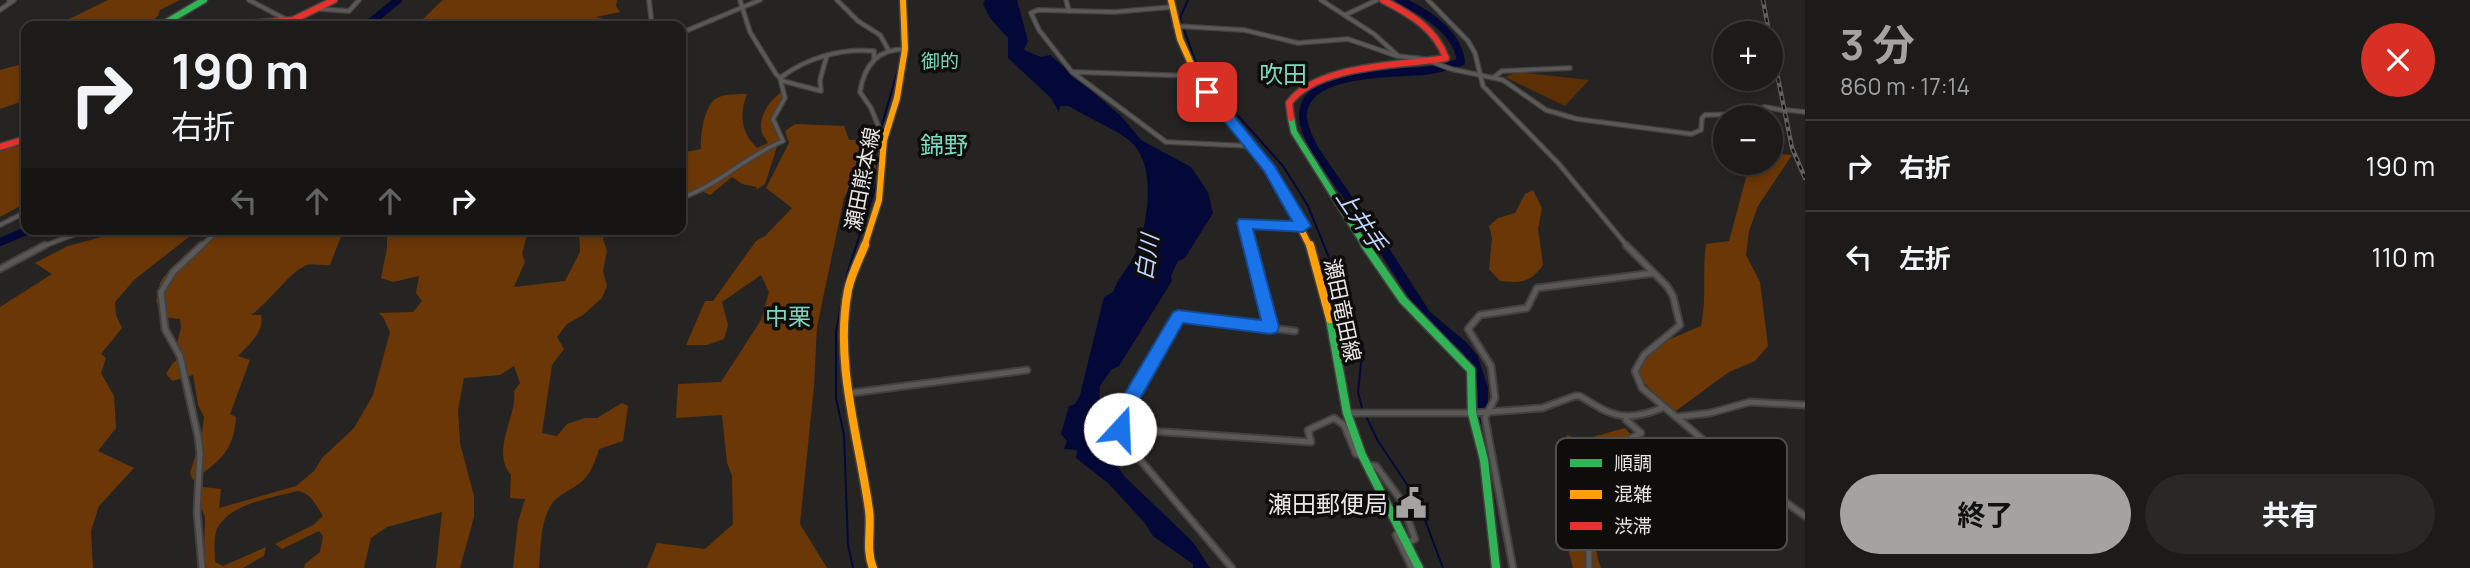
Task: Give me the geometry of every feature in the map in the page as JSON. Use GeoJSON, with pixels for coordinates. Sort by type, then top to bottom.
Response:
{"type":"FeatureCollection","features":[{"type":"Feature","properties":{"kind":"main road"},"geometry":{"type":"LineString","coordinates":[[168,21],[204,0]]}},
{"type":"Feature","properties":{"kind":"main road"},"geometry":{"type":"LineString","coordinates":[[296,21],[334,0]]}},
{"type":"Feature","properties":{"kind":"main road","name":"瀬田熊本線"},"geometry":{"type":"LineString","coordinates":[[873,568],[868,555],[870,514],[844,348],[845,303],[854,272],[874,223],[884,140],[897,98],[905,49],[903,0]]}},
{"type":"Feature","properties":{"kind":"main road"},"geometry":{"type":"LineString","coordinates":[[1383,0],[1416,18],[1442,45],[1446,58],[1434,62],[1348,70],[1327,75],[1292,96],[1288,110],[1294,132],[1346,218],[1403,300],[1471,370],[1473,413],[1484,460],[1496,568]]}},
{"type":"Feature","properties":{"kind":"main road","name":"瀬田竜田線"},"geometry":{"type":"LineString","coordinates":[[1172,4],[1175,26],[1196,76],[1282,186],[1303,226],[1326,295],[1347,413],[1362,455],[1419,568]]}},
{"type":"Feature","properties":{"kind":"main road"},"geometry":{"type":"LineString","coordinates":[[0,147],[21,140]]}},
{"type":"Feature","properties":{"kind":"street"},"geometry":{"type":"LineString","coordinates":[[0,10],[14,0],[9,0]]}},
{"type":"Feature","properties":{"kind":"street"},"geometry":{"type":"LineString","coordinates":[[248,0],[287,21]]}},
{"type":"Feature","properties":{"kind":"street"},"geometry":{"type":"LineString","coordinates":[[321,9],[349,11],[359,0]]}},
{"type":"Feature","properties":{"kind":"street"},"geometry":{"type":"LineString","coordinates":[[649,0],[651,21]]}},
{"type":"Feature","properties":{"kind":"street"},"geometry":{"type":"LineString","coordinates":[[686,196],[721,181],[763,149],[783,141],[773,119],[785,98],[780,78],[760,49],[740,0]]}},
{"type":"Feature","properties":{"kind":"street"},"geometry":{"type":"LineString","coordinates":[[686,31],[760,0]]}},
{"type":"Feature","properties":{"kind":"street"},"geometry":{"type":"LineString","coordinates":[[837,0],[850,10],[857,20],[883,36],[888,49]]}},
{"type":"Feature","properties":{"kind":"street"},"geometry":{"type":"LineString","coordinates":[[1066,0],[1069,12]]}},
{"type":"Feature","properties":{"kind":"street"},"geometry":{"type":"LineString","coordinates":[[1321,0],[1393,47],[1397,56]]}},
{"type":"Feature","properties":{"kind":"street"},"geometry":{"type":"LineString","coordinates":[[1344,15],[1377,0]]}},
{"type":"Feature","properties":{"kind":"street"},"geometry":{"type":"LineString","coordinates":[[1428,0],[1468,41],[1479,61],[1483,86],[1559,164],[1625,244],[1655,273],[1673,296],[1680,325],[1644,355],[1636,371],[1642,388],[1662,408],[1701,438]]}},
{"type":"Feature","properties":{"kind":"street"},"geometry":{"type":"LineString","coordinates":[[1172,4],[1114,12],[1031,13],[1038,30],[1072,72],[1166,142],[1253,146]]}},
{"type":"Feature","properties":{"kind":"street"},"geometry":{"type":"LineString","coordinates":[[1175,26],[1244,30],[1298,43],[1348,39],[1397,56],[1494,77],[1511,85],[1535,103],[1559,114],[1678,134],[1698,133],[1705,115],[1738,114],[1765,107],[1805,112]]}},
{"type":"Feature","properties":{"kind":"street"},"geometry":{"type":"LineString","coordinates":[[884,140],[879,128],[873,124],[869,104],[860,92],[864,69],[888,49],[905,49]]}},
{"type":"Feature","properties":{"kind":"street"},"geometry":{"type":"LineString","coordinates":[[780,78],[786,72],[827,55],[866,50],[874,51],[874,58]]}},
{"type":"Feature","properties":{"kind":"street"},"geometry":{"type":"LineString","coordinates":[[780,78],[798,87],[821,91],[820,80],[827,55]]}},
{"type":"Feature","properties":{"kind":"street"},"geometry":{"type":"LineString","coordinates":[[1494,77],[1502,71],[1570,68]]}},
{"type":"Feature","properties":{"kind":"street"},"geometry":{"type":"LineString","coordinates":[[1072,72],[1196,76]]}},
{"type":"Feature","properties":{"kind":"street"},"geometry":{"type":"LineString","coordinates":[[0,225],[21,214]]}},
{"type":"Feature","properties":{"kind":"street"},"geometry":{"type":"LineString","coordinates":[[1271,327],[1244,223],[1303,226]]}},
{"type":"Feature","properties":{"kind":"street"},"geometry":{"type":"LineString","coordinates":[[0,269],[43,246],[73,235]]}},
{"type":"Feature","properties":{"kind":"street"},"geometry":{"type":"LineString","coordinates":[[202,568],[197,512],[198,437],[180,356],[165,329],[161,292],[173,272],[213,235]]}},
{"type":"Feature","properties":{"kind":"street"},"geometry":{"type":"LineString","coordinates":[[1513,568],[1495,480],[1494,455],[1486,427],[1486,414],[1494,398],[1491,366],[1468,329],[1471,321],[1480,315],[1527,307],[1537,288],[1655,273]]}},
{"type":"Feature","properties":{"kind":"street"},"geometry":{"type":"LineString","coordinates":[[1232,568],[1141,462],[1120,429],[1127,405],[1178,317],[1295,331]]}},
{"type":"Feature","properties":{"kind":"street"},"geometry":{"type":"LineString","coordinates":[[851,393],[1027,370]]}},
{"type":"Feature","properties":{"kind":"street"},"geometry":{"type":"LineString","coordinates":[[1347,413],[1410,415],[1443,411],[1486,414],[1542,408],[1580,396],[1607,413],[1625,418],[1639,418],[1662,408]]}},
{"type":"Feature","properties":{"kind":"street"},"geometry":{"type":"LineString","coordinates":[[1675,416],[1710,413],[1751,402],[1805,405]]}},
{"type":"Feature","properties":{"kind":"street"},"geometry":{"type":"LineString","coordinates":[[1120,429],[1311,442],[1308,430],[1334,418],[1344,425],[1356,454],[1362,455]]}},
{"type":"Feature","properties":{"kind":"street"},"geometry":{"type":"LineString","coordinates":[[1625,418],[1641,433],[1630,438]]}},
{"type":"Feature","properties":{"kind":"street"},"geometry":{"type":"LineString","coordinates":[[1367,465],[1376,466],[1404,502],[1415,536],[1414,541],[1407,543]]}},
{"type":"Feature","properties":{"kind":"street"},"geometry":{"type":"LineString","coordinates":[[1787,503],[1805,516]]}},
{"type":"Feature","properties":{"kind":"street"},"geometry":{"type":"LineString","coordinates":[[1401,530],[1396,535],[1412,568]]}},
{"type":"Feature","properties":{"kind":"street"},"geometry":{"type":"LineString","coordinates":[[1588,550],[1589,568]]}},
{"type":"Feature","properties":{"kind":"shaded area"},"geometry":{"type":"Polygon","coordinates":[[[108,0],[180,0],[160,10],[152,21],[65,21],[108,0]]]}},
{"type":"Feature","properties":{"kind":"shaded area"},"geometry":{"type":"Polygon","coordinates":[[[443,0],[617,0],[616,6],[620,12],[596,17],[603,21],[422,20],[443,0]]]}},
{"type":"Feature","properties":{"kind":"shaded area"},"geometry":{"type":"Polygon","coordinates":[[[21,64],[21,102],[0,109],[0,70],[21,64]]]}},
{"type":"Feature","properties":{"kind":"shaded area"},"geometry":{"type":"Polygon","coordinates":[[[1517,72],[1589,80],[1565,106],[1505,77],[1517,72]]]}},
{"type":"Feature","properties":{"kind":"shaded area"},"geometry":{"type":"Polygon","coordinates":[[[782,92],[782,101],[773,116],[781,134],[765,184],[756,190],[757,187],[742,184],[732,177],[710,195],[704,192],[686,195],[686,152],[701,149],[706,112],[714,100],[725,95],[747,94],[743,123],[757,148],[768,143],[762,133],[761,121],[773,99],[782,92]]]}},
{"type":"Feature","properties":{"kind":"shaded area"},"geometry":{"type":"Polygon","coordinates":[[[795,124],[844,126],[849,140],[875,140],[876,174],[868,187],[848,190],[844,198],[817,327],[800,524],[827,568],[647,568],[657,543],[705,549],[733,524],[732,476],[727,463],[722,415],[676,418],[678,384],[721,382],[761,320],[769,292],[761,275],[722,302],[728,325],[724,339],[707,345],[686,345],[705,301],[713,301],[756,241],[765,236],[792,208],[766,188],[789,143],[785,131],[795,124]]]}},
{"type":"Feature","properties":{"kind":"shaded area"},"geometry":{"type":"Polygon","coordinates":[[[21,142],[21,206],[0,217],[0,148],[21,142]]]}},
{"type":"Feature","properties":{"kind":"shaded area"},"geometry":{"type":"Polygon","coordinates":[[[1783,154],[1792,155],[1783,168],[1783,154]]]}},
{"type":"Feature","properties":{"kind":"shaded area"},"geometry":{"type":"Polygon","coordinates":[[[1747,175],[1779,175],[1758,206],[1749,231],[1746,255],[1760,282],[1768,346],[1755,361],[1729,372],[1673,413],[1636,374],[1658,344],[1701,326],[1706,244],[1729,241],[1747,175]]]}},
{"type":"Feature","properties":{"kind":"shaded area"},"geometry":{"type":"Polygon","coordinates":[[[1533,190],[1542,208],[1538,229],[1543,265],[1524,281],[1500,281],[1489,269],[1492,238],[1489,226],[1498,218],[1515,213],[1525,194],[1533,190]]]}},
{"type":"Feature","properties":{"kind":"shaded area"},"geometry":{"type":"Polygon","coordinates":[[[109,235],[191,235],[134,280],[115,302],[116,315],[122,328],[101,354],[106,358],[101,373],[114,396],[116,428],[98,451],[134,468],[99,506],[91,531],[93,568],[0,568],[0,307],[52,274],[35,263],[68,246],[109,235]]]}},
{"type":"Feature","properties":{"kind":"shaded area"},"geometry":{"type":"Polygon","coordinates":[[[211,235],[342,235],[330,265],[309,264],[301,268],[251,315],[261,315],[262,321],[255,337],[238,356],[250,360],[230,414],[236,417],[232,439],[218,461],[193,480],[190,473],[202,434],[204,417],[198,405],[193,375],[172,381],[166,374],[182,355],[177,344],[180,319],[169,318],[160,313],[156,300],[169,286],[159,285],[164,276],[174,273],[211,235]]]}},
{"type":"Feature","properties":{"kind":"shaded area"},"geometry":{"type":"Polygon","coordinates":[[[387,235],[527,235],[522,254],[525,262],[514,287],[565,281],[580,252],[579,235],[602,235],[607,251],[603,271],[607,286],[602,298],[583,315],[567,324],[557,337],[564,349],[552,365],[542,433],[557,436],[567,424],[585,418],[597,418],[622,403],[628,406],[623,441],[599,449],[584,479],[553,503],[543,529],[539,568],[513,568],[518,522],[525,499],[510,498],[511,475],[503,455],[514,391],[520,383],[514,366],[500,375],[464,378],[458,410],[460,443],[474,496],[474,517],[460,568],[436,568],[442,512],[387,527],[371,538],[364,568],[304,568],[305,564],[320,552],[323,536],[319,531],[282,549],[275,544],[313,525],[323,516],[309,496],[297,491],[242,507],[223,520],[217,529],[215,562],[223,566],[266,547],[264,556],[243,568],[207,568],[204,559],[205,518],[194,486],[221,489],[219,508],[296,486],[314,471],[322,458],[354,428],[373,395],[390,332],[379,313],[413,312],[422,301],[416,293],[419,276],[393,282],[381,278],[387,235]]]}},
{"type":"Feature","properties":{"kind":"shaded area"},"geometry":{"type":"Polygon","coordinates":[[[1625,428],[1634,438],[1589,438],[1625,428]]]}},
{"type":"Feature","properties":{"kind":"shaded area"},"geometry":{"type":"Polygon","coordinates":[[[1568,550],[1596,550],[1601,568],[1573,568],[1568,550]]]}},
{"type":"Feature","properties":{"kind":"water","name":"白川"},"geometry":{"type":"Polygon","coordinates":[[[985,0],[1017,0],[1028,41],[1024,50],[1041,57],[1050,55],[1122,117],[1141,140],[1191,167],[1208,192],[1213,213],[1185,258],[1178,261],[1171,276],[1172,281],[1119,366],[1111,370],[1100,386],[1096,429],[1124,476],[1193,542],[1210,568],[1193,568],[1193,564],[1153,536],[1144,522],[1108,483],[1076,458],[1077,450],[1064,449],[1067,441],[1061,434],[1069,406],[1075,404],[1080,395],[1104,297],[1113,292],[1139,245],[1148,194],[1145,167],[1134,145],[1121,135],[1069,106],[1060,106],[1059,112],[1051,98],[1008,58],[1008,38],[990,18],[983,4],[985,0]]]}},
{"type":"Feature","properties":{"kind":"waterway"},"geometry":{"type":"LineString","coordinates":[[372,21],[398,0]]}},
{"type":"Feature","properties":{"kind":"waterway"},"geometry":{"type":"LineString","coordinates":[[1188,0],[1180,18],[1199,72],[1283,166],[1308,206],[1336,275],[1351,331],[1363,344],[1358,392],[1362,408],[1378,441],[1418,501],[1443,568]]}},
{"type":"Feature","properties":{"kind":"waterway","name":"上井手"},"geometry":{"type":"LineString","coordinates":[[1382,247],[1315,150],[1305,128],[1303,114],[1308,100],[1319,89],[1334,82],[1373,74],[1443,68],[1461,62],[1454,41],[1447,32],[1419,10],[1399,0]]}},
{"type":"Feature","properties":{"kind":"waterway"},"geometry":{"type":"LineString","coordinates":[[881,128],[899,66]]}},
{"type":"Feature","properties":{"kind":"waterway"},"geometry":{"type":"LineString","coordinates":[[879,163],[880,133]]}},
{"type":"Feature","properties":{"kind":"waterway"},"geometry":{"type":"LineString","coordinates":[[853,568],[848,545],[844,435],[836,398],[836,332],[847,274],[877,182]]}},
{"type":"Feature","properties":{"kind":"waterway"},"geometry":{"type":"LineString","coordinates":[[0,242],[21,233]]}},
{"type":"Feature","properties":{"kind":"waterway","name":"上井手"},"geometry":{"type":"LineString","coordinates":[[1381,245],[1426,315],[1463,346],[1473,358],[1483,389],[1483,420]]}},
{"type":"Feature","properties":{"kind":"railway"},"geometry":{"type":"LineString","coordinates":[[1763,0],[1767,21]]}},
{"type":"Feature","properties":{"kind":"railway"},"geometry":{"type":"LineString","coordinates":[[1781,91],[1792,148],[1805,178]]}},
{"type":"Feature","properties":{"kind":"traffic: fast"},"geometry":{"type":"LineString","coordinates":[[168,21],[204,0]]}},
{"type":"Feature","properties":{"kind":"traffic: fast"},"geometry":{"type":"LineString","coordinates":[[1291,118],[1294,132],[1346,218],[1403,300],[1471,370],[1472,413],[1484,460],[1496,568]]}},
{"type":"Feature","properties":{"kind":"traffic: fast"},"geometry":{"type":"LineString","coordinates":[[1330,319],[1347,413],[1362,455],[1419,568]]}},
{"type":"Feature","properties":{"kind":"traffic: slow"},"geometry":{"type":"LineString","coordinates":[[873,568],[868,555],[870,514],[847,373],[844,322],[848,288],[874,223],[879,200],[884,140],[897,98],[905,49],[903,0]]}},
{"type":"Feature","properties":{"kind":"traffic: slow"},"geometry":{"type":"LineString","coordinates":[[1171,0],[1180,39],[1196,75],[1212,100],[1268,168],[1299,221],[1315,259],[1330,319]]}},
{"type":"Feature","properties":{"kind":"traffic: jam"},"geometry":{"type":"LineString","coordinates":[[282,21],[293,20],[334,0]]}},
{"type":"Feature","properties":{"kind":"traffic: jam"},"geometry":{"type":"LineString","coordinates":[[1291,118],[1289,103],[1297,92],[1313,83],[1360,71],[1446,58],[1437,38],[1430,30],[1412,16],[1383,0]]}},
{"type":"Feature","properties":{"kind":"traffic: jam"},"geometry":{"type":"LineString","coordinates":[[0,147],[21,141]]}},
{"type":"Feature","properties":{"kind":"place","name":"瀬田郵便局"},"geometry":{"type":"Point","coordinates":[1411,503]}},
{"type":"Feature","properties":{"kind":"district","name":"御的"},"geometry":{"type":"Point","coordinates":[940,61]}},
{"type":"Feature","properties":{"kind":"district","name":"吹田"},"geometry":{"type":"Point","coordinates":[1283,73]}},
{"type":"Feature","properties":{"kind":"district","name":"錦野"},"geometry":{"type":"Point","coordinates":[944,144]}},
{"type":"Feature","properties":{"kind":"district","name":"中栗"},"geometry":{"type":"Point","coordinates":[788,316]}},
{"type":"Feature","properties":{"kind":"route"},"geometry":{"type":"LineString","coordinates":[[1120,429],[1127,405],[1178,317],[1271,327],[1244,223],[1303,226],[1282,186],[1228,114],[1207,92]]}}]}
